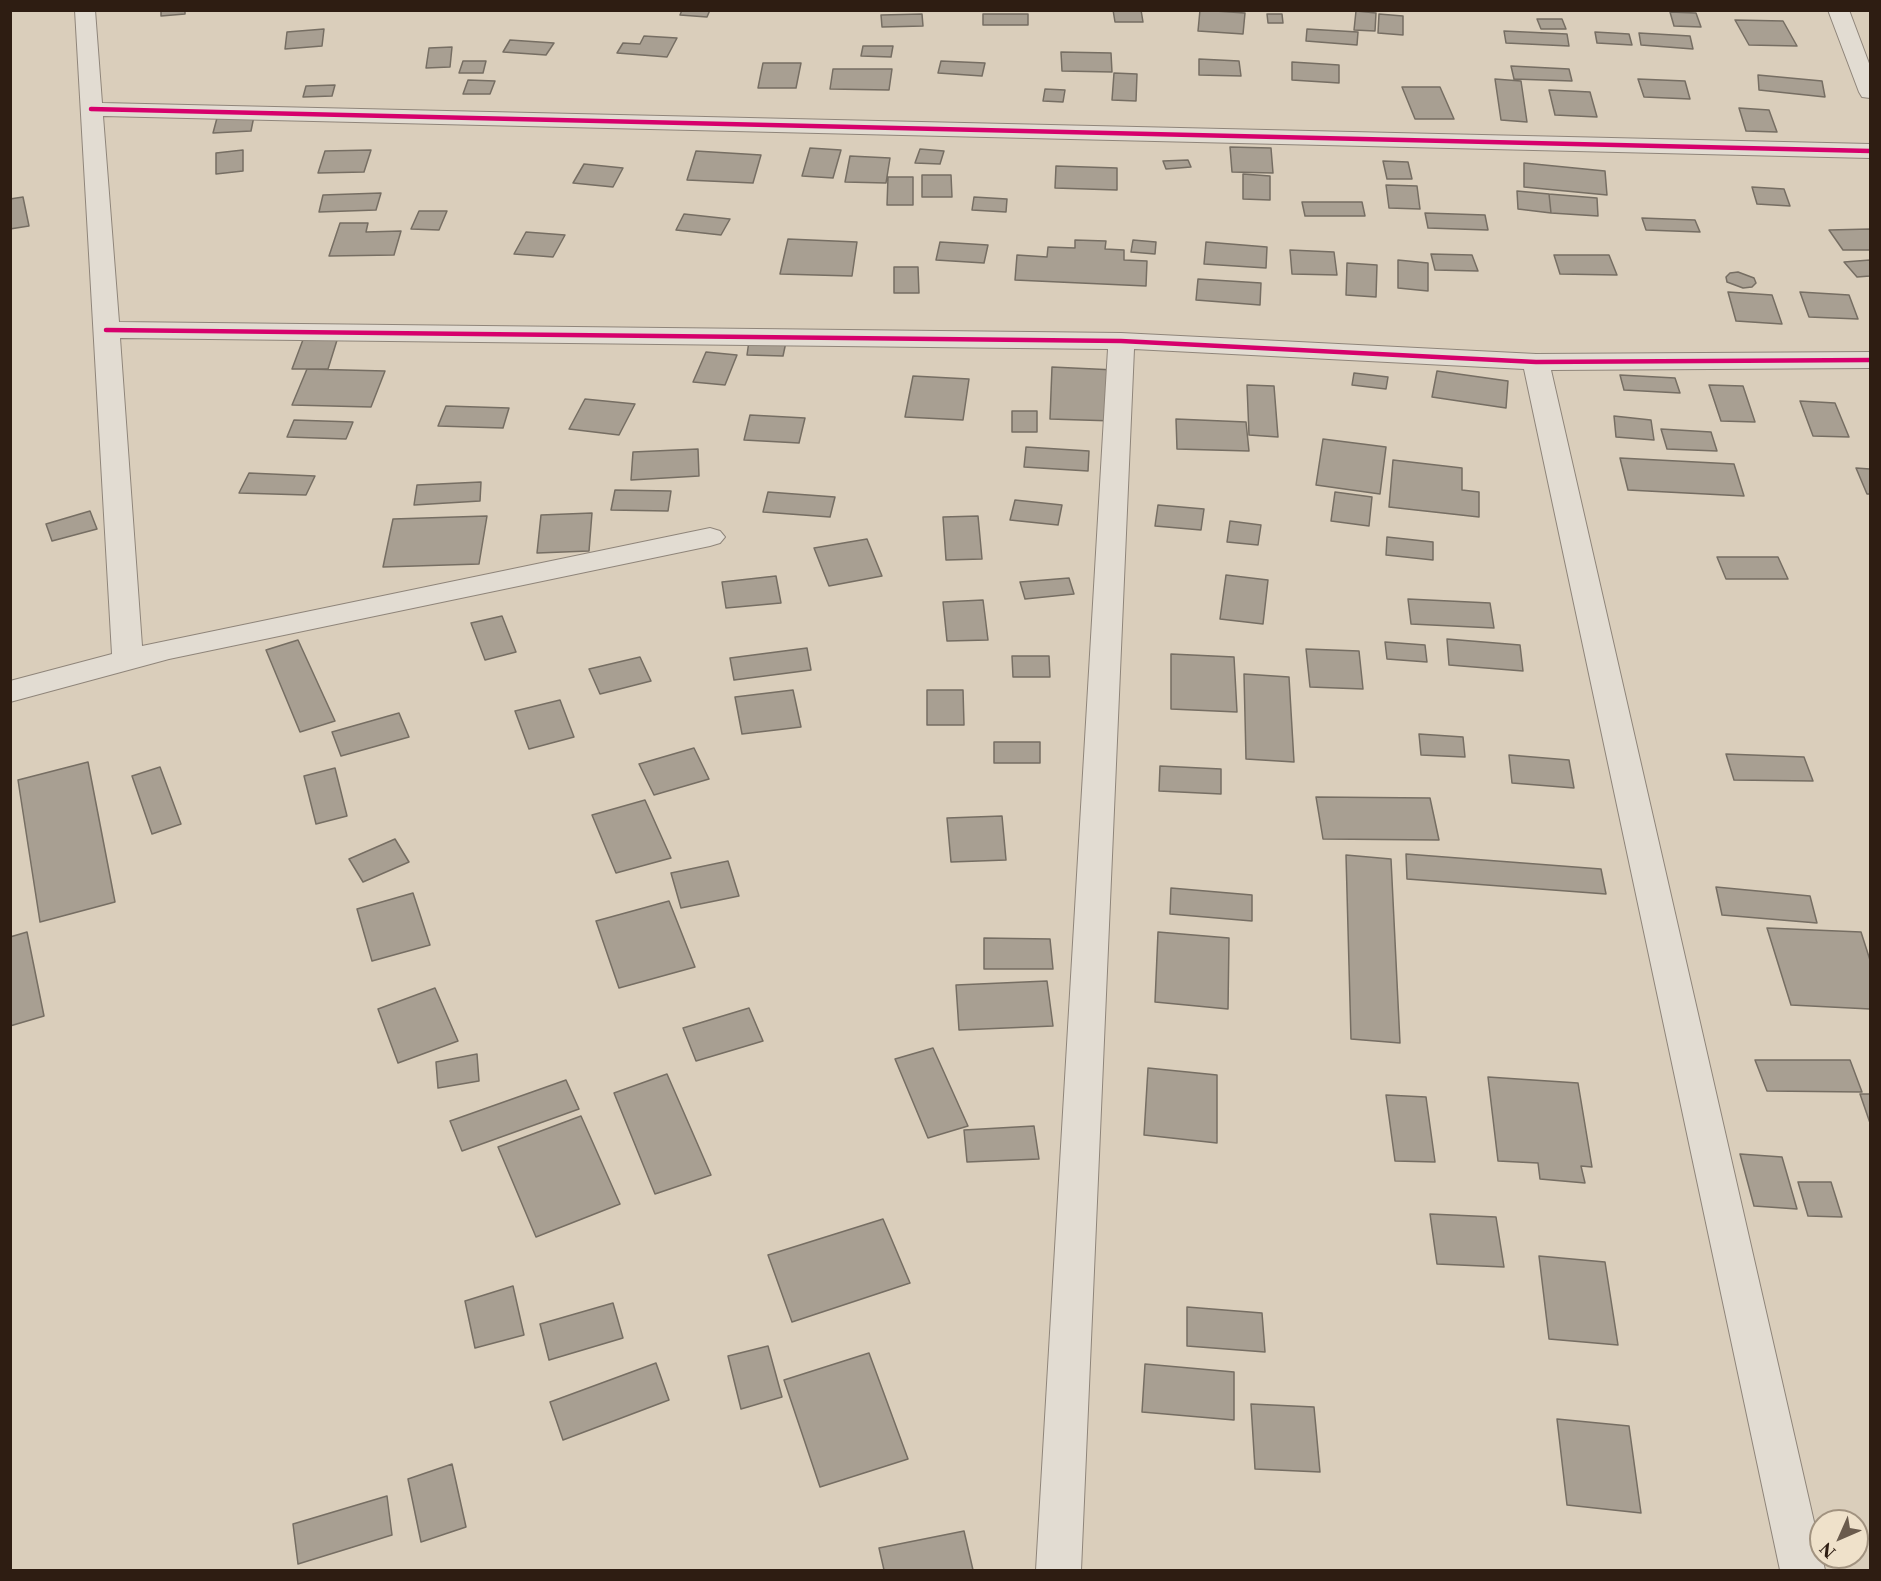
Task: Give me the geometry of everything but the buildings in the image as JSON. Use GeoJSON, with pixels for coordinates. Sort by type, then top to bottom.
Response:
{"type":"FeatureCollection","features":[{"type":"Feature","properties":{"kind":"street"},"geometry":{"type":"LineString","coordinates":[[85,10],[128,660]]}},
{"type":"Feature","properties":{"kind":"street"},"geometry":{"type":"LineString","coordinates":[[1838,10],[1870,92]]}},
{"type":"Feature","properties":{"kind":"street"},"geometry":{"type":"LineString","coordinates":[[91,109],[1870,151]]}},
{"type":"Feature","properties":{"kind":"street"},"geometry":{"type":"LineString","coordinates":[[106,330],[1121,341],[1536,362],[1870,360]]}},
{"type":"Feature","properties":{"kind":"street"},"geometry":{"type":"LineString","coordinates":[[1059,1570],[1121,341]]}},
{"type":"Feature","properties":{"kind":"street"},"geometry":{"type":"LineString","coordinates":[[1536,362],[1803,1570]]}},
{"type":"Feature","properties":{"kind":"street"},"geometry":{"type":"LineString","coordinates":[[10,692],[169,649],[710,537]]}},
{"type":"Feature","properties":{"kind":"cycle path"},"geometry":{"type":"LineString","coordinates":[[91,109],[1870,151]]}},
{"type":"Feature","properties":{"kind":"cycle path"},"geometry":{"type":"LineString","coordinates":[[106,330],[1121,341],[1536,362],[1870,360]]}}]}
